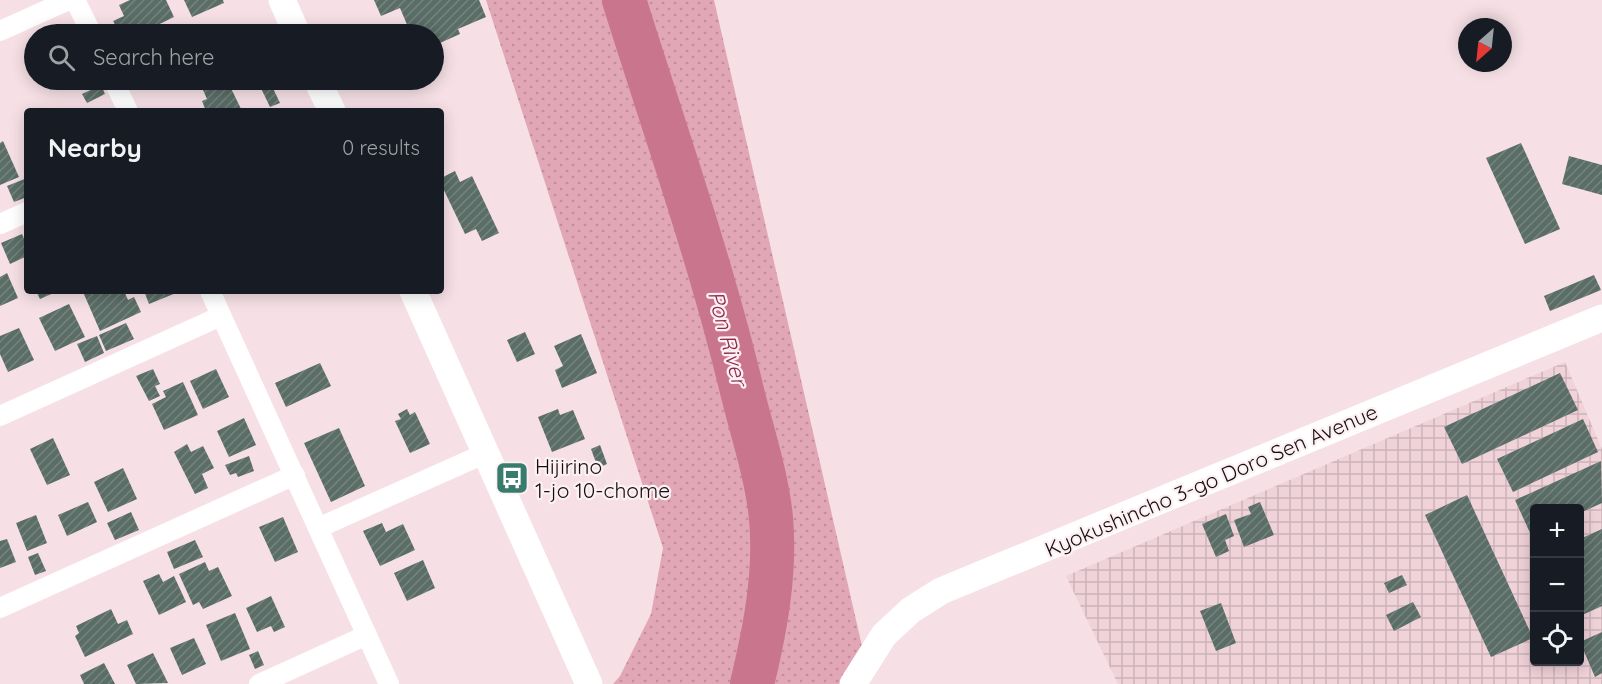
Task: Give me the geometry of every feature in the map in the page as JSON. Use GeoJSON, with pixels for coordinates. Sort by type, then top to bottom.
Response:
{"type":"FeatureCollection","features":[{"type":"Feature","properties":{"kind":"street"},"geometry":{"type":"LineString","coordinates":[[0,31],[69,0]]}},
{"type":"Feature","properties":{"kind":"street"},"geometry":{"type":"LineString","coordinates":[[75,0],[87,24]]}},
{"type":"Feature","properties":{"kind":"street"},"geometry":{"type":"LineString","coordinates":[[282,0],[293,24]]}},
{"type":"Feature","properties":{"kind":"street"},"geometry":{"type":"LineString","coordinates":[[118,90],[127,108]]}},
{"type":"Feature","properties":{"kind":"street"},"geometry":{"type":"LineString","coordinates":[[322,90],[331,108]]}},
{"type":"Feature","properties":{"kind":"street"},"geometry":{"type":"LineString","coordinates":[[0,224],[24,213]]}},
{"type":"Feature","properties":{"kind":"street"},"geometry":{"type":"LineString","coordinates":[[211,294],[389,684]]}},
{"type":"Feature","properties":{"kind":"street"},"geometry":{"type":"LineString","coordinates":[[414,294],[589,684]]}},
{"type":"Feature","properties":{"kind":"street"},"geometry":{"type":"LineString","coordinates":[[0,416],[221,316]]}},
{"type":"Feature","properties":{"kind":"street","name":"Kyokushincho 3-go Doro Sen Avenue"},"geometry":{"type":"LineString","coordinates":[[853,684],[884,635],[911,610],[941,591],[1602,318]]}},
{"type":"Feature","properties":{"kind":"street"},"geometry":{"type":"LineString","coordinates":[[318,528],[486,453]]}},
{"type":"Feature","properties":{"kind":"street"},"geometry":{"type":"LineString","coordinates":[[0,608],[295,475]]}},
{"type":"Feature","properties":{"kind":"street"},"geometry":{"type":"LineString","coordinates":[[259,684],[367,635]]}},
{"type":"Feature","properties":{"kind":"shaded area"},"geometry":{"type":"Polygon","coordinates":[[[486,0],[714,0],[870,681],[868,684],[613,684],[620,676],[651,614],[663,548],[486,0]]]}},
{"type":"Feature","properties":{"kind":"shaded area"},"geometry":{"type":"Polygon","coordinates":[[[1565,362],[1602,449],[1602,684],[1118,684],[1066,576],[1565,362]]]}},
{"type":"Feature","properties":{"kind":"building"},"geometry":{"type":"Polygon","coordinates":[[[130,0],[166,0],[174,17],[160,24],[115,24],[113,21],[124,16],[119,5],[130,0]]]}},
{"type":"Feature","properties":{"kind":"building"},"geometry":{"type":"Polygon","coordinates":[[[184,0],[223,0],[224,3],[192,17],[184,0]]]}},
{"type":"Feature","properties":{"kind":"building"},"geometry":{"type":"Polygon","coordinates":[[[374,0],[479,0],[486,17],[458,29],[460,34],[444,41],[444,24],[407,24],[400,8],[381,16],[374,0]]]}},
{"type":"Feature","properties":{"kind":"building"},"geometry":{"type":"Polygon","coordinates":[[[90,90],[103,90],[105,94],[87,103],[82,94],[90,90]]]}},
{"type":"Feature","properties":{"kind":"building"},"geometry":{"type":"Polygon","coordinates":[[[203,90],[232,90],[241,108],[205,108],[202,101],[207,99],[203,90]]]}},
{"type":"Feature","properties":{"kind":"building"},"geometry":{"type":"Polygon","coordinates":[[[262,90],[274,90],[280,103],[270,107],[262,90]]]}},
{"type":"Feature","properties":{"kind":"building"},"geometry":{"type":"Polygon","coordinates":[[[3,141],[19,177],[0,185],[0,143],[3,141]]]}},
{"type":"Feature","properties":{"kind":"building"},"geometry":{"type":"Polygon","coordinates":[[[1521,143],[1560,229],[1525,244],[1486,158],[1521,143]]]}},
{"type":"Feature","properties":{"kind":"building"},"geometry":{"type":"Polygon","coordinates":[[[1569,156],[1602,165],[1602,195],[1562,184],[1569,156]]]}},
{"type":"Feature","properties":{"kind":"building"},"geometry":{"type":"Polygon","coordinates":[[[455,171],[460,182],[472,176],[499,233],[482,241],[476,229],[465,234],[444,190],[444,176],[455,171]]]}},
{"type":"Feature","properties":{"kind":"building"},"geometry":{"type":"Polygon","coordinates":[[[24,179],[24,198],[14,202],[7,186],[24,179]]]}},
{"type":"Feature","properties":{"kind":"building"},"geometry":{"type":"Polygon","coordinates":[[[22,234],[24,257],[10,264],[1,243],[22,234]]]}},
{"type":"Feature","properties":{"kind":"building"},"geometry":{"type":"Polygon","coordinates":[[[7,273],[18,298],[0,306],[0,277],[7,273]]]}},
{"type":"Feature","properties":{"kind":"building"},"geometry":{"type":"Polygon","coordinates":[[[1594,275],[1601,290],[1550,311],[1544,296],[1594,275]]]}},
{"type":"Feature","properties":{"kind":"building"},"geometry":{"type":"Polygon","coordinates":[[[38,294],[51,294],[40,299],[38,294]]]}},
{"type":"Feature","properties":{"kind":"building"},"geometry":{"type":"Polygon","coordinates":[[[84,294],[125,294],[128,300],[134,297],[141,312],[100,331],[84,294]]]}},
{"type":"Feature","properties":{"kind":"building"},"geometry":{"type":"Polygon","coordinates":[[[145,294],[174,294],[149,304],[145,294]]]}},
{"type":"Feature","properties":{"kind":"building"},"geometry":{"type":"Polygon","coordinates":[[[69,304],[85,337],[55,351],[39,318],[69,304]]]}},
{"type":"Feature","properties":{"kind":"building"},"geometry":{"type":"Polygon","coordinates":[[[126,323],[134,339],[106,351],[99,335],[126,323]]]}},
{"type":"Feature","properties":{"kind":"building"},"geometry":{"type":"Polygon","coordinates":[[[19,328],[34,360],[8,372],[0,354],[0,336],[19,328]]]}},
{"type":"Feature","properties":{"kind":"building"},"geometry":{"type":"Polygon","coordinates":[[[525,332],[535,354],[517,362],[507,340],[525,332]]]}},
{"type":"Feature","properties":{"kind":"building"},"geometry":{"type":"Polygon","coordinates":[[[581,334],[597,373],[562,388],[555,370],[563,366],[554,346],[581,334]]]}},
{"type":"Feature","properties":{"kind":"building"},"geometry":{"type":"Polygon","coordinates":[[[97,336],[104,353],[85,362],[77,344],[97,336]]]}},
{"type":"Feature","properties":{"kind":"building"},"geometry":{"type":"Polygon","coordinates":[[[320,363],[331,386],[286,407],[275,383],[320,363]]]}},
{"type":"Feature","properties":{"kind":"building"},"geometry":{"type":"Polygon","coordinates":[[[153,369],[160,384],[155,386],[160,396],[149,401],[136,376],[153,369]]]}},
{"type":"Feature","properties":{"kind":"building"},"geometry":{"type":"Polygon","coordinates":[[[216,369],[229,397],[203,409],[190,381],[216,369]]]}},
{"type":"Feature","properties":{"kind":"building"},"geometry":{"type":"Polygon","coordinates":[[[1560,373],[1578,410],[1462,464],[1444,427],[1560,373]]]}},
{"type":"Feature","properties":{"kind":"building"},"geometry":{"type":"Polygon","coordinates":[[[183,382],[198,415],[164,430],[152,404],[166,397],[163,391],[183,382]]]}},
{"type":"Feature","properties":{"kind":"building"},"geometry":{"type":"Polygon","coordinates":[[[407,409],[410,415],[415,412],[430,444],[410,453],[395,421],[401,419],[398,414],[407,409]]]}},
{"type":"Feature","properties":{"kind":"building"},"geometry":{"type":"Polygon","coordinates":[[[558,409],[560,415],[573,410],[585,439],[552,452],[538,417],[558,409]]]}},
{"type":"Feature","properties":{"kind":"building"},"geometry":{"type":"Polygon","coordinates":[[[244,418],[256,445],[229,457],[217,431],[244,418]]]}},
{"type":"Feature","properties":{"kind":"building"},"geometry":{"type":"Polygon","coordinates":[[[1583,419],[1598,452],[1513,492],[1497,459],[1583,419]]]}},
{"type":"Feature","properties":{"kind":"building"},"geometry":{"type":"Polygon","coordinates":[[[339,428],[365,486],[331,502],[304,443],[339,428]]]}},
{"type":"Feature","properties":{"kind":"building"},"geometry":{"type":"Polygon","coordinates":[[[53,438],[70,475],[47,485],[30,449],[53,438]]]}},
{"type":"Feature","properties":{"kind":"building"},"geometry":{"type":"Polygon","coordinates":[[[187,444],[191,452],[203,446],[214,468],[202,474],[208,488],[195,494],[174,452],[187,444]]]}},
{"type":"Feature","properties":{"kind":"building"},"geometry":{"type":"Polygon","coordinates":[[[600,445],[607,464],[598,468],[591,449],[600,445]]]}},
{"type":"Feature","properties":{"kind":"building"},"geometry":{"type":"Polygon","coordinates":[[[249,456],[254,471],[238,477],[236,473],[230,475],[225,465],[249,456]]]}},
{"type":"Feature","properties":{"kind":"building"},"geometry":{"type":"Polygon","coordinates":[[[1601,461],[1602,503],[1584,511],[1584,504],[1530,504],[1530,533],[1515,500],[1601,461]]]}},
{"type":"Feature","properties":{"kind":"building"},"geometry":{"type":"Polygon","coordinates":[[[123,468],[137,499],[108,512],[94,482],[123,468]]]}},
{"type":"Feature","properties":{"kind":"building"},"geometry":{"type":"Polygon","coordinates":[[[1467,495],[1530,632],[1530,639],[1491,657],[1425,515],[1467,495]]]}},
{"type":"Feature","properties":{"kind":"building"},"geometry":{"type":"Polygon","coordinates":[[[88,502],[97,522],[67,536],[58,515],[88,502]]]}},
{"type":"Feature","properties":{"kind":"building"},"geometry":{"type":"Polygon","coordinates":[[[1260,502],[1274,535],[1244,547],[1234,520],[1251,514],[1248,507],[1260,502]]]}},
{"type":"Feature","properties":{"kind":"building"},"geometry":{"type":"Polygon","coordinates":[[[131,512],[139,530],[115,540],[107,523],[131,512]]]}},
{"type":"Feature","properties":{"kind":"building"},"geometry":{"type":"Polygon","coordinates":[[[1226,514],[1234,536],[1225,540],[1229,551],[1216,557],[1202,524],[1226,514]]]}},
{"type":"Feature","properties":{"kind":"building"},"geometry":{"type":"Polygon","coordinates":[[[36,515],[47,543],[27,551],[16,523],[36,515]]]}},
{"type":"Feature","properties":{"kind":"building"},"geometry":{"type":"Polygon","coordinates":[[[283,517],[298,552],[275,562],[259,527],[283,517]]]}},
{"type":"Feature","properties":{"kind":"building"},"geometry":{"type":"Polygon","coordinates":[[[382,523],[386,532],[403,524],[415,550],[380,566],[363,531],[382,523]]]}},
{"type":"Feature","properties":{"kind":"building"},"geometry":{"type":"Polygon","coordinates":[[[1602,529],[1602,606],[1584,614],[1584,558],[1584,537],[1602,529]]]}},
{"type":"Feature","properties":{"kind":"building"},"geometry":{"type":"Polygon","coordinates":[[[7,539],[16,562],[0,568],[0,541],[7,539]]]}},
{"type":"Feature","properties":{"kind":"building"},"geometry":{"type":"Polygon","coordinates":[[[195,540],[203,557],[174,569],[167,552],[195,540]]]}},
{"type":"Feature","properties":{"kind":"building"},"geometry":{"type":"Polygon","coordinates":[[[38,553],[46,571],[35,575],[28,557],[38,553]]]}},
{"type":"Feature","properties":{"kind":"building"},"geometry":{"type":"Polygon","coordinates":[[[423,560],[435,588],[407,601],[394,573],[423,560]]]}},
{"type":"Feature","properties":{"kind":"building"},"geometry":{"type":"Polygon","coordinates":[[[205,562],[209,571],[218,567],[232,596],[203,609],[199,602],[193,605],[179,574],[205,562]]]}},
{"type":"Feature","properties":{"kind":"building"},"geometry":{"type":"Polygon","coordinates":[[[159,574],[163,582],[174,576],[186,602],[159,615],[143,581],[159,574]]]}},
{"type":"Feature","properties":{"kind":"building"},"geometry":{"type":"Polygon","coordinates":[[[1402,575],[1407,585],[1389,593],[1384,583],[1402,575]]]}},
{"type":"Feature","properties":{"kind":"building"},"geometry":{"type":"Polygon","coordinates":[[[271,596],[285,627],[274,632],[271,626],[257,632],[246,608],[271,596]]]}},
{"type":"Feature","properties":{"kind":"building"},"geometry":{"type":"Polygon","coordinates":[[[1413,602],[1421,617],[1394,631],[1386,615],[1413,602]]]}},
{"type":"Feature","properties":{"kind":"building"},"geometry":{"type":"Polygon","coordinates":[[[1221,603],[1236,643],[1216,651],[1200,611],[1221,603]]]}},
{"type":"Feature","properties":{"kind":"building"},"geometry":{"type":"Polygon","coordinates":[[[111,609],[118,624],[127,620],[133,634],[85,657],[75,636],[79,633],[76,626],[111,609]]]}},
{"type":"Feature","properties":{"kind":"building"},"geometry":{"type":"Polygon","coordinates":[[[235,613],[250,649],[221,661],[206,625],[235,613]]]}},
{"type":"Feature","properties":{"kind":"building"},"geometry":{"type":"Polygon","coordinates":[[[1602,632],[1602,673],[1595,677],[1584,651],[1584,640],[1602,632]]]}},
{"type":"Feature","properties":{"kind":"building"},"geometry":{"type":"Polygon","coordinates":[[[194,638],[206,664],[182,675],[170,648],[194,638]]]}},
{"type":"Feature","properties":{"kind":"building"},"geometry":{"type":"Polygon","coordinates":[[[258,651],[264,665],[255,669],[249,655],[258,651]]]}},
{"type":"Feature","properties":{"kind":"building"},"geometry":{"type":"Polygon","coordinates":[[[153,653],[168,683],[136,684],[127,665],[153,653]]]}},
{"type":"Feature","properties":{"kind":"building"},"geometry":{"type":"Polygon","coordinates":[[[104,663],[115,684],[84,684],[80,675],[104,663]]]}},
{"type":"Feature","properties":{"kind":"waterway","name":"Pon River"},"geometry":{"type":"LineString","coordinates":[[624,0],[717,295],[766,487],[771,518],[771,581],[752,684]]}},
{"type":"Feature","properties":{"kind":"place","name":"Hijirino 1-jo 10-chome"},"geometry":{"type":"Point","coordinates":[512,478]}}]}
